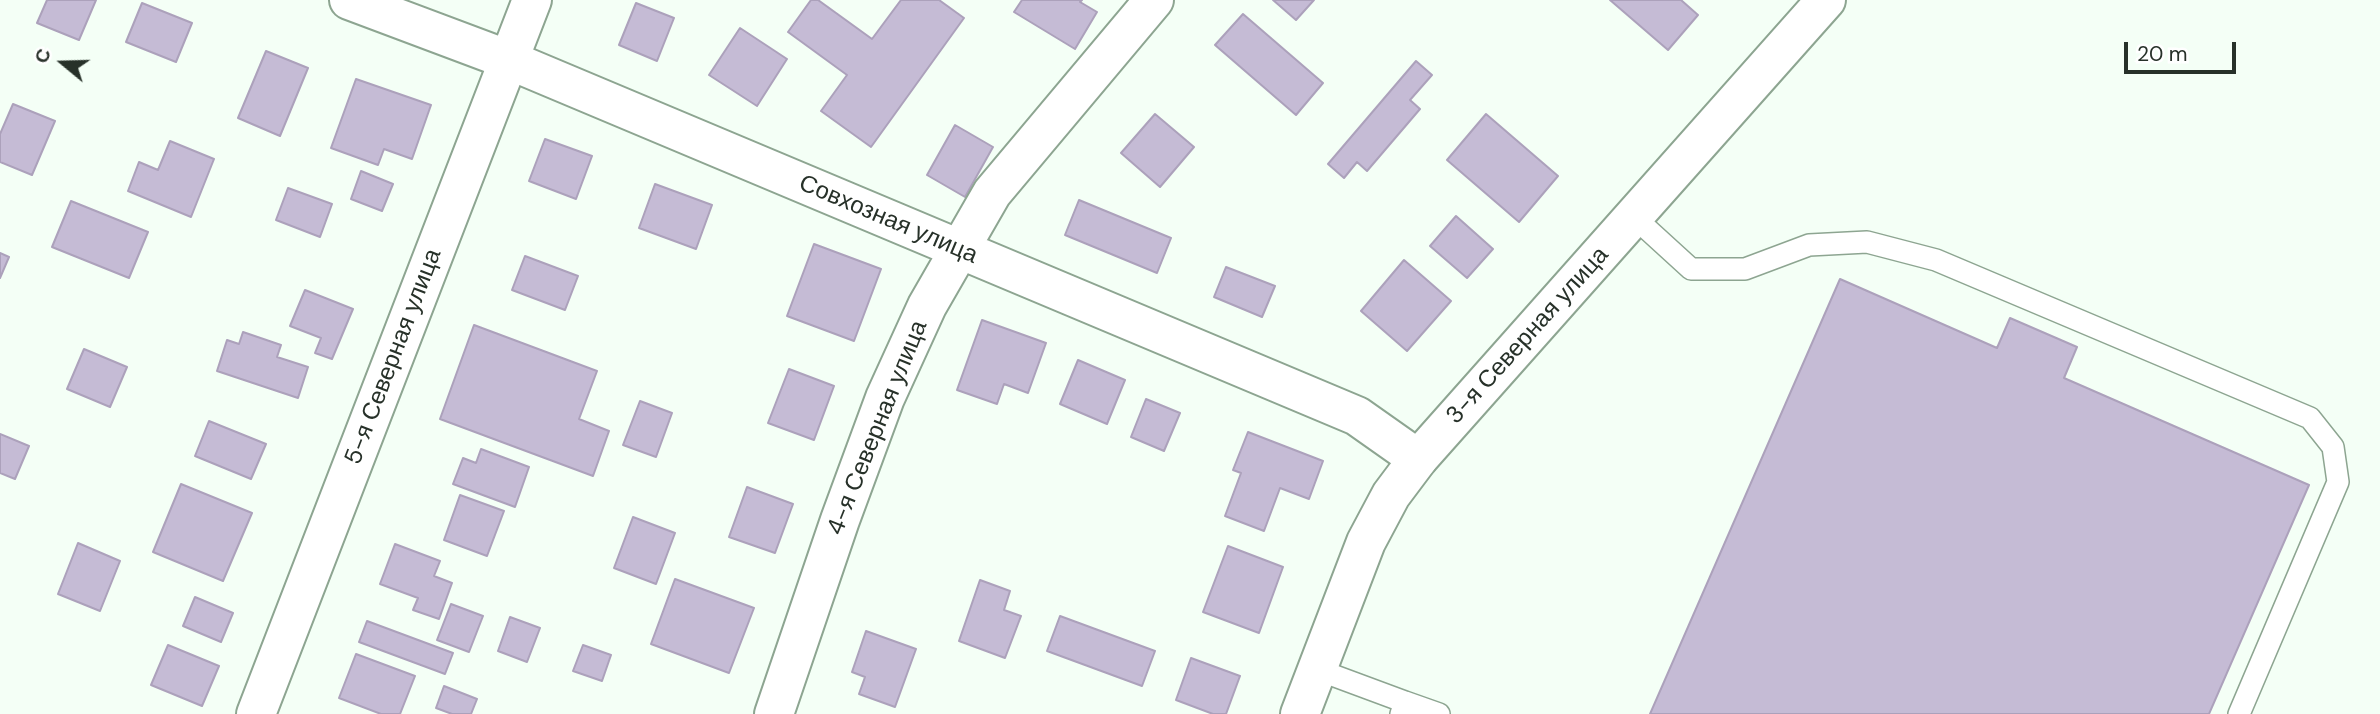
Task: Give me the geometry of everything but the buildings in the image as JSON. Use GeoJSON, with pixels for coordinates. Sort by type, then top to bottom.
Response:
{"type":"FeatureCollection","features":[{"type":"Feature","properties":{"kind":"street","name":"Совхозная улица"},"geometry":{"type":"LineString","coordinates":[[349,0],[509,60],[1357,416],[1418,460]]}},
{"type":"Feature","properties":{"kind":"street","name":"5-я Северная улица"},"geometry":{"type":"LineString","coordinates":[[256,714],[532,0]]}},
{"type":"Feature","properties":{"kind":"street","name":"4-я Северная улица"},"geometry":{"type":"LineString","coordinates":[[774,714],[885,398],[927,306],[992,193],[1154,0]]}},
{"type":"Feature","properties":{"kind":"street","name":"3-я Северная улица"},"geometry":{"type":"LineString","coordinates":[[1300,714],[1366,542],[1391,495],[1418,460],[1826,0]]}},
{"type":"Feature","properties":{"kind":"lane"},"geometry":{"type":"LineString","coordinates":[[1634,217],[1692,269],[1745,269],[1809,245],[1867,242],[1936,260],[2310,418],[2333,447],[2339,482],[2239,714]]}},
{"type":"Feature","properties":{"kind":"lane"},"geometry":{"type":"LineString","coordinates":[[1316,669],[1403,708],[1439,714]]}}]}
